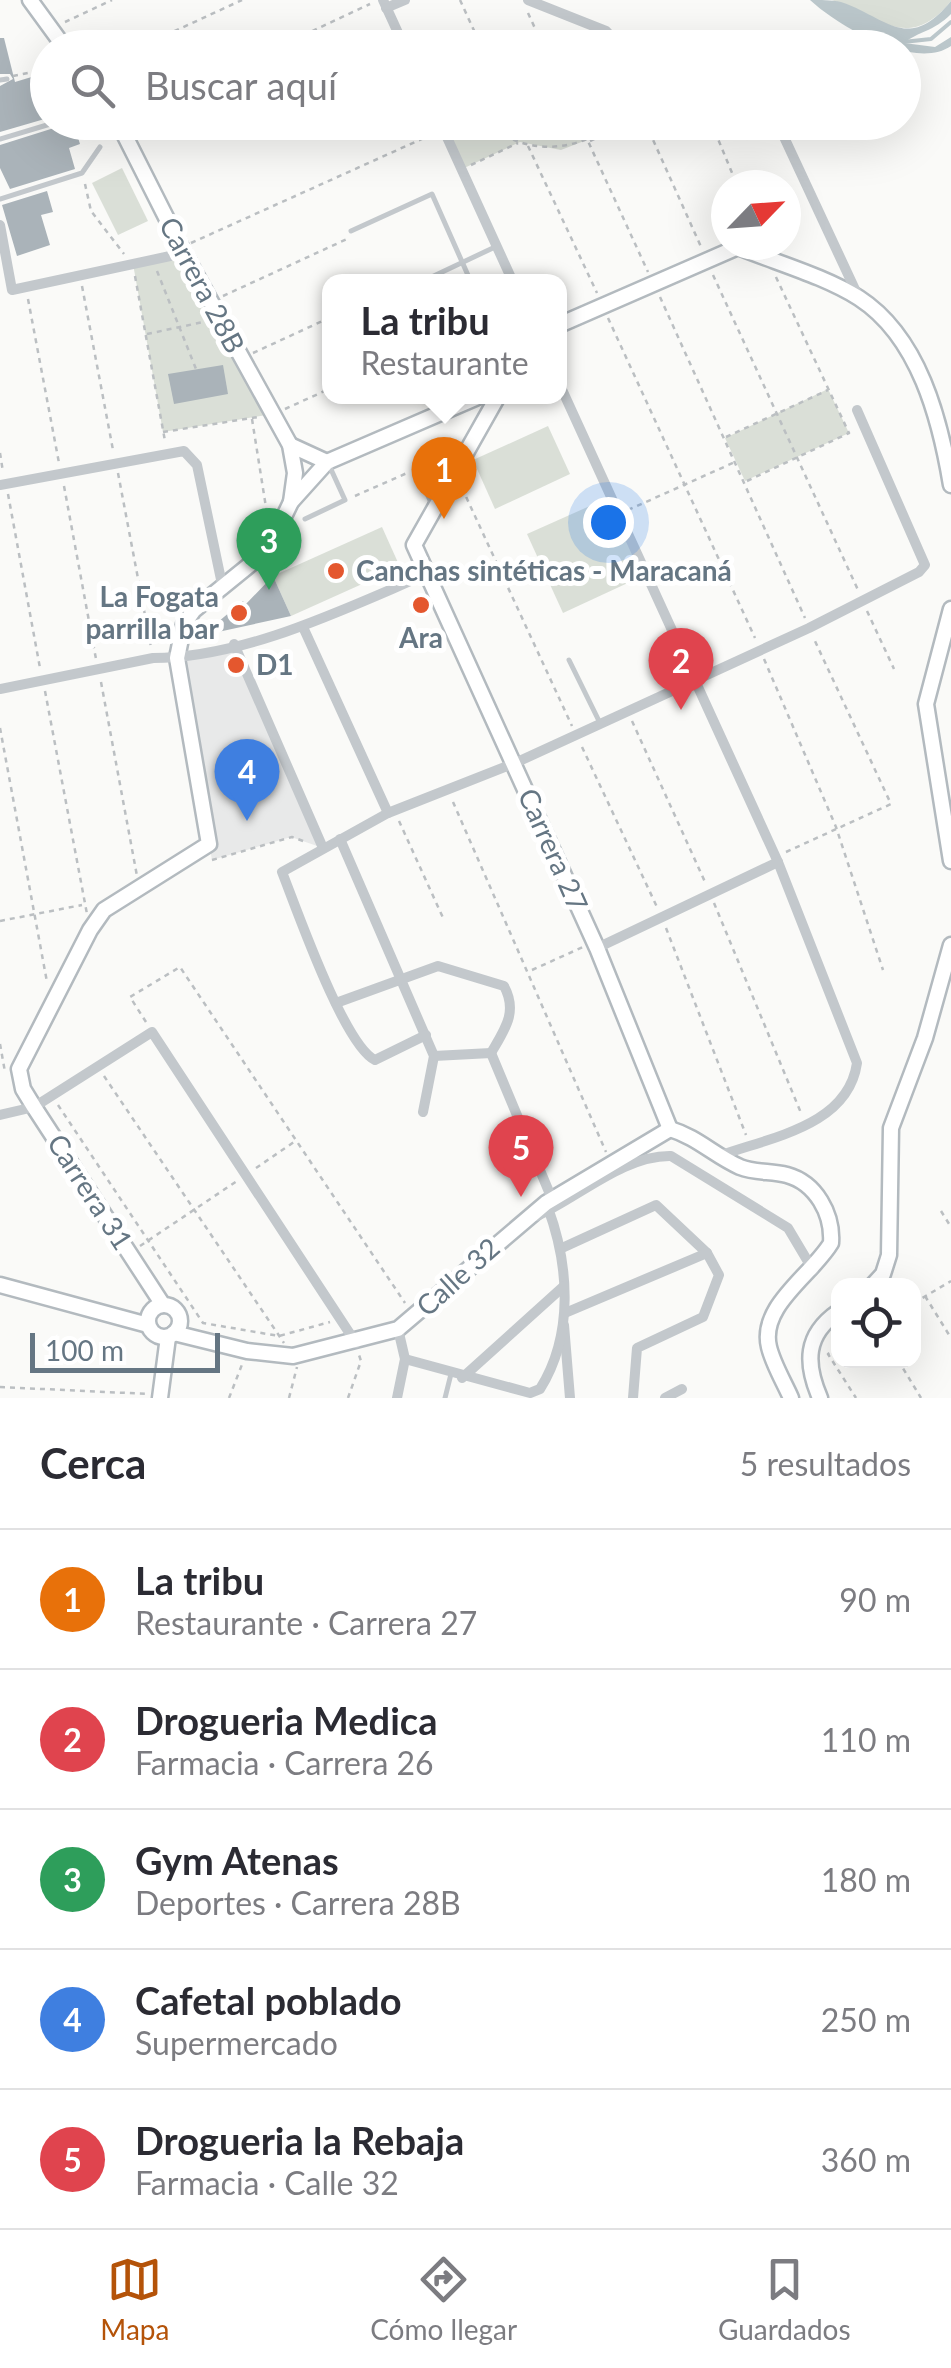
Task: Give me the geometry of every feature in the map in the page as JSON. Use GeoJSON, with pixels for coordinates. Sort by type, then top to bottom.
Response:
{"type":"FeatureCollection","features":[{"type":"Feature","properties":{"kind":"street"},"geometry":{"type":"LineString","coordinates":[[30,0],[50,28]]}},
{"type":"Feature","properties":{"kind":"street"},"geometry":{"type":"LineString","coordinates":[[396,30],[382,3],[405,0]]}},
{"type":"Feature","properties":{"kind":"street"},"geometry":{"type":"LineString","coordinates":[[525,0],[601,30]]}},
{"type":"Feature","properties":{"kind":"street","name":"Carrera 28B"},"geometry":{"type":"LineString","coordinates":[[127,140],[182,250],[290,444],[295,472],[291,502]]}},
{"type":"Feature","properties":{"kind":"street"},"geometry":{"type":"LineString","coordinates":[[449,140],[510,274]]}},
{"type":"Feature","properties":{"kind":"street"},"geometry":{"type":"LineString","coordinates":[[785,140],[860,298],[904,343],[920,372],[951,485]]}},
{"type":"Feature","properties":{"kind":"street"},"geometry":{"type":"LineString","coordinates":[[0,226],[8,286],[12,290],[182,250]]}},
{"type":"Feature","properties":{"kind":"street"},"geometry":{"type":"LineString","coordinates":[[567,322],[711,260]]}},
{"type":"Feature","properties":{"kind":"street"},"geometry":{"type":"LineString","coordinates":[[770,260],[860,298]]}},
{"type":"Feature","properties":{"kind":"street"},"geometry":{"type":"LineString","coordinates":[[567,401],[777,859],[857,1063],[854,1085],[838,1107],[806,1125],[719,1156]]}},
{"type":"Feature","properties":{"kind":"street"},"geometry":{"type":"LineString","coordinates":[[177,658],[184,624],[194,610],[223,590],[272,543],[291,502],[327,462],[461,404]]}},
{"type":"Feature","properties":{"kind":"street"},"geometry":{"type":"LineString","coordinates":[[0,688],[98,668],[177,658],[303,627],[427,574],[414,546],[494,404]]}},
{"type":"Feature","properties":{"kind":"street"},"geometry":{"type":"LineString","coordinates":[[426,1035],[375,1060],[364,1054],[336,1003],[282,872],[391,812],[515,763],[810,628],[919,572],[925,565],[857,410]]}},
{"type":"Feature","properties":{"kind":"street"},"geometry":{"type":"LineString","coordinates":[[290,444],[327,462]]}},
{"type":"Feature","properties":{"kind":"street"},"geometry":{"type":"LineString","coordinates":[[0,486],[167,452],[192,455],[223,590]]}},
{"type":"Feature","properties":{"kind":"street","name":"Carrera 27"},"geometry":{"type":"LineString","coordinates":[[427,574],[596,945],[670,1130]]}},
{"type":"Feature","properties":{"kind":"street"},"geometry":{"type":"LineString","coordinates":[[951,609],[926,704],[927,733],[951,862]]}},
{"type":"Feature","properties":{"kind":"street"},"geometry":{"type":"LineString","coordinates":[[303,627],[391,812]]}},
{"type":"Feature","properties":{"kind":"street"},"geometry":{"type":"LineString","coordinates":[[234,644],[323,848]]}},
{"type":"Feature","properties":{"kind":"street","name":"Carrera 31"},"geometry":{"type":"LineString","coordinates":[[153,1313],[146,1277],[23,1089],[19,1069],[104,910],[209,844],[177,658]]}},
{"type":"Feature","properties":{"kind":"street"},"geometry":{"type":"LineString","coordinates":[[340,839],[434,1056],[423,1112]]}},
{"type":"Feature","properties":{"kind":"street"},"geometry":{"type":"LineString","coordinates":[[596,945],[662,918],[777,859]]}},
{"type":"Feature","properties":{"kind":"street"},"geometry":{"type":"LineString","coordinates":[[879,1278],[890,1254],[891,1128],[925,1038],[951,945]]}},
{"type":"Feature","properties":{"kind":"street"},"geometry":{"type":"LineString","coordinates":[[336,1003],[403,982],[438,966],[504,986],[512,1001],[510,1019],[491,1052]]}},
{"type":"Feature","properties":{"kind":"street"},"geometry":{"type":"LineString","coordinates":[[0,1114],[34,1107],[152,1032],[356,1342]]}},
{"type":"Feature","properties":{"kind":"street"},"geometry":{"type":"LineString","coordinates":[[434,1056],[491,1052]]}},
{"type":"Feature","properties":{"kind":"street"},"geometry":{"type":"LineString","coordinates":[[491,1052],[562,1248],[570,1398]]}},
{"type":"Feature","properties":{"kind":"street"},"geometry":{"type":"LineString","coordinates":[[670,1130],[689,1135],[719,1156],[752,1171],[787,1175],[807,1184],[822,1203],[832,1231],[831,1243],[813,1270],[774,1310],[769,1327],[768,1345],[791,1398],[816,1398],[808,1358],[820,1325],[831,1317]]}},
{"type":"Feature","properties":{"kind":"street","name":"Calle 32"},"geometry":{"type":"LineString","coordinates":[[168,1336],[293,1356],[398,1329],[514,1227],[610,1161],[670,1130]]}},
{"type":"Feature","properties":{"kind":"street"},"geometry":{"type":"LineString","coordinates":[[549,1204],[635,1163],[654,1156],[671,1156],[788,1228],[813,1270]]}},
{"type":"Feature","properties":{"kind":"street"},"geometry":{"type":"LineString","coordinates":[[562,1248],[656,1204],[707,1253],[719,1276],[703,1317],[636,1348],[633,1398]]}},
{"type":"Feature","properties":{"kind":"street"},"geometry":{"type":"LineString","coordinates":[[406,1358],[502,1392],[530,1396],[547,1378],[564,1319],[707,1253]]}},
{"type":"Feature","properties":{"kind":"street"},"geometry":{"type":"LineString","coordinates":[[0,1284],[110,1315],[153,1313],[168,1336]]}},
{"type":"Feature","properties":{"kind":"street"},"geometry":{"type":"LineString","coordinates":[[457,1376],[564,1286]]}},
{"type":"Feature","properties":{"kind":"street","name":"Calle 32"},"geometry":{"type":"LineString","coordinates":[[153,1313],[174,1308],[180,1318],[223,1345]]}},
{"type":"Feature","properties":{"kind":"street"},"geometry":{"type":"LineString","coordinates":[[160,1396],[168,1336],[180,1318]]}},
{"type":"Feature","properties":{"kind":"street"},"geometry":{"type":"LineString","coordinates":[[398,1329],[406,1358],[398,1398]]}},
{"type":"Feature","properties":{"kind":"street"},"geometry":{"type":"LineString","coordinates":[[665,1398],[682,1389]]}},
{"type":"Feature","properties":{"kind":"lane"},"geometry":{"type":"LineString","coordinates":[[0,139],[30,130]]}},
{"type":"Feature","properties":{"kind":"lane"},"geometry":{"type":"LineString","coordinates":[[0,199],[82,173],[100,147]]}},
{"type":"Feature","properties":{"kind":"lane"},"geometry":{"type":"LineString","coordinates":[[352,234],[432,194],[468,274]]}},
{"type":"Feature","properties":{"kind":"lane"},"geometry":{"type":"LineString","coordinates":[[438,274],[498,246]]}},
{"type":"Feature","properties":{"kind":"lane"},"geometry":{"type":"LineString","coordinates":[[306,519],[345,500],[327,462]]}},
{"type":"Feature","properties":{"kind":"lane"},"geometry":{"type":"LineString","coordinates":[[416,470],[434,510]]}},
{"type":"Feature","properties":{"kind":"lane"},"geometry":{"type":"LineString","coordinates":[[569,660],[600,723]]}},
{"type":"Feature","properties":{"kind":"lane"},"geometry":{"type":"LineString","coordinates":[[445,1398],[457,1376]]}},
{"type":"Feature","properties":{"kind":"path"},"geometry":{"type":"LineString","coordinates":[[50,28],[112,0]]}},
{"type":"Feature","properties":{"kind":"path"},"geometry":{"type":"LineString","coordinates":[[177,30],[242,0]]}},
{"type":"Feature","properties":{"kind":"path"},"geometry":{"type":"LineString","coordinates":[[460,0],[474,30]]}},
{"type":"Feature","properties":{"kind":"path"},"geometry":{"type":"LineString","coordinates":[[525,0],[537,30]]}},
{"type":"Feature","properties":{"kind":"path"},"geometry":{"type":"LineString","coordinates":[[318,30],[382,3]]}},
{"type":"Feature","properties":{"kind":"path"},"geometry":{"type":"LineString","coordinates":[[4,79],[30,70]]}},
{"type":"Feature","properties":{"kind":"path"},"geometry":{"type":"LineString","coordinates":[[182,250],[413,140]]}},
{"type":"Feature","properties":{"kind":"path"},"geometry":{"type":"LineString","coordinates":[[517,140],[561,150],[588,140]]}},
{"type":"Feature","properties":{"kind":"path"},"geometry":{"type":"LineString","coordinates":[[654,140],[894,669]]}},
{"type":"Feature","properties":{"kind":"path"},"geometry":{"type":"LineString","coordinates":[[718,140],[731,170]]}},
{"type":"Feature","properties":{"kind":"path"},"geometry":{"type":"LineString","coordinates":[[462,169],[520,142]]}},
{"type":"Feature","properties":{"kind":"path"},"geometry":{"type":"LineString","coordinates":[[528,144],[761,650],[836,827],[883,970]]}},
{"type":"Feature","properties":{"kind":"path"},"geometry":{"type":"LineString","coordinates":[[82,173],[91,211],[132,264],[163,432],[273,414],[322,392]]}},
{"type":"Feature","properties":{"kind":"path"},"geometry":{"type":"LineString","coordinates":[[211,302],[352,234]]}},
{"type":"Feature","properties":{"kind":"path"},"geometry":{"type":"LineString","coordinates":[[152,260],[196,370]]}},
{"type":"Feature","properties":{"kind":"path"},"geometry":{"type":"LineString","coordinates":[[746,482],[849,433],[768,260]]}},
{"type":"Feature","properties":{"kind":"path"},"geometry":{"type":"LineString","coordinates":[[26,288],[139,886]]}},
{"type":"Feature","properties":{"kind":"path"},"geometry":{"type":"LineString","coordinates":[[146,334],[220,318]]}},
{"type":"Feature","properties":{"kind":"path"},"geometry":{"type":"LineString","coordinates":[[242,358],[322,321]]}},
{"type":"Feature","properties":{"kind":"path"},"geometry":{"type":"LineString","coordinates":[[777,859],[836,827],[891,804],[725,438],[828,390]]}},
{"type":"Feature","properties":{"kind":"path"},"geometry":{"type":"LineString","coordinates":[[252,418],[272,543]]}},
{"type":"Feature","properties":{"kind":"path"},"geometry":{"type":"LineString","coordinates":[[618,514],[736,462]]}},
{"type":"Feature","properties":{"kind":"path"},"geometry":{"type":"LineString","coordinates":[[345,500],[416,470]]}},
{"type":"Feature","properties":{"kind":"path"},"geometry":{"type":"LineString","coordinates":[[455,474],[662,918],[749,1145]]}},
{"type":"Feature","properties":{"kind":"path"},"geometry":{"type":"LineString","coordinates":[[627,710],[710,894],[806,1125]]}},
{"type":"Feature","properties":{"kind":"path"},"geometry":{"type":"LineString","coordinates":[[0,728],[51,1005]]}},
{"type":"Feature","properties":{"kind":"path"},"geometry":{"type":"LineString","coordinates":[[448,792],[530,971],[610,1161]]}},
{"type":"Feature","properties":{"kind":"path"},"geometry":{"type":"LineString","coordinates":[[391,812],[444,920]]}},
{"type":"Feature","properties":{"kind":"path"},"geometry":{"type":"LineString","coordinates":[[212,860],[292,837],[323,848]]}},
{"type":"Feature","properties":{"kind":"path"},"geometry":{"type":"LineString","coordinates":[[0,921],[85,905]]}},
{"type":"Feature","properties":{"kind":"path"},"geometry":{"type":"LineString","coordinates":[[530,971],[596,945]]}},
{"type":"Feature","properties":{"kind":"path"},"geometry":{"type":"LineString","coordinates":[[152,1032],[130,996],[180,967],[414,1317]]}},
{"type":"Feature","properties":{"kind":"path"},"geometry":{"type":"LineString","coordinates":[[98,1066],[293,1356],[299,1372],[290,1398]]}},
{"type":"Feature","properties":{"kind":"path"},"geometry":{"type":"LineString","coordinates":[[52,1096],[203,1324],[280,1336],[342,1318]]}},
{"type":"Feature","properties":{"kind":"path"},"geometry":{"type":"LineString","coordinates":[[130,1252],[294,1142]]}},
{"type":"Feature","properties":{"kind":"path"},"geometry":{"type":"LineString","coordinates":[[941,1211],[951,1226]]}},
{"type":"Feature","properties":{"kind":"path"},"geometry":{"type":"LineString","coordinates":[[921,1299],[951,1281]]}},
{"type":"Feature","properties":{"kind":"path"},"geometry":{"type":"LineString","coordinates":[[925,1296],[951,1338]]}},
{"type":"Feature","properties":{"kind":"path"},"geometry":{"type":"LineString","coordinates":[[348,1398],[361,1361],[356,1342]]}},
{"type":"Feature","properties":{"kind":"path"},"geometry":{"type":"LineString","coordinates":[[229,1398],[247,1350]]}},
{"type":"Feature","properties":{"kind":"path"},"geometry":{"type":"LineString","coordinates":[[837,1368],[856,1398]]}},
{"type":"Feature","properties":{"kind":"path"},"geometry":{"type":"LineString","coordinates":[[903,1368],[921,1398]]}},
{"type":"Feature","properties":{"kind":"path"},"geometry":{"type":"LineString","coordinates":[[0,1387],[160,1396]]}},
{"type":"Feature","properties":{"kind":"shaded area"},"geometry":{"type":"Polygon","coordinates":[[[810,0],[841,2],[909,29],[936,17],[951,1],[951,14],[921,33],[921,30],[853,30],[810,0]]]}},
{"type":"Feature","properties":{"kind":"shaded area"},"geometry":{"type":"Polygon","coordinates":[[[832,0],[951,1],[936,17],[907,28],[879,21],[832,0]]]}},
{"type":"Feature","properties":{"kind":"shaded area"},"geometry":{"type":"Polygon","coordinates":[[[951,37],[951,46],[921,53],[921,45],[935,47],[951,37]]]}},
{"type":"Feature","properties":{"kind":"shaded area"},"geometry":{"type":"Polygon","coordinates":[[[448,140],[587,140],[561,150],[520,142],[462,169],[448,140]]]}},
{"type":"Feature","properties":{"kind":"shaded area"},"geometry":{"type":"Polygon","coordinates":[[[122,168],[148,221],[118,235],[92,183],[122,168]]]}},
{"type":"Feature","properties":{"kind":"shaded area"},"geometry":{"type":"Polygon","coordinates":[[[184,253],[273,414],[163,432],[133,264],[184,253]]]}},
{"type":"Feature","properties":{"kind":"shaded area"},"geometry":{"type":"Polygon","coordinates":[[[828,389],[849,433],[745,481],[725,438],[828,389]]]}},
{"type":"Feature","properties":{"kind":"shaded area"},"geometry":{"type":"Polygon","coordinates":[[[548,426],[570,474],[495,509],[473,460],[548,426]]]}},
{"type":"Feature","properties":{"kind":"shaded area"},"geometry":{"type":"Polygon","coordinates":[[[610,497],[645,575],[563,613],[527,534],[610,497]]]}},
{"type":"Feature","properties":{"kind":"shaded area","name":"Canchas sintéticas - Maracaná"},"geometry":{"type":"Polygon","coordinates":[[[382,527],[400,567],[291,616],[273,576],[382,527]]]}},
{"type":"Feature","properties":{"kind":"shaded area"},"geometry":{"type":"Polygon","coordinates":[[[234,644],[323,848],[291,837],[212,860],[177,658],[234,644]]]}},
{"type":"Feature","properties":{"kind":"building"},"geometry":{"type":"Polygon","coordinates":[[[0,38],[4,38],[15,82],[30,77],[30,123],[0,132],[0,86],[13,79],[10,74],[0,74],[0,38]]]}},
{"type":"Feature","properties":{"kind":"building"},"geometry":{"type":"Polygon","coordinates":[[[30,136],[30,140],[79,140],[80,144],[69,148],[75,169],[10,189],[0,168],[0,145],[30,136]]]}},
{"type":"Feature","properties":{"kind":"building"},"geometry":{"type":"Polygon","coordinates":[[[47,191],[53,212],[41,215],[50,245],[17,256],[2,205],[47,191]]]}},
{"type":"Feature","properties":{"kind":"building"},"geometry":{"type":"Polygon","coordinates":[[[223,365],[228,394],[174,404],[168,374],[223,365]]]}},
{"type":"Feature","properties":{"kind":"building"},"geometry":{"type":"Polygon","coordinates":[[[273,576],[291,616],[218,632],[218,622],[243,601],[245,605],[273,576]]]}},
{"type":"Feature","properties":{"kind":"waterway"},"geometry":{"type":"LineString","coordinates":[[921,40],[931,39],[951,22]]}},
{"type":"Feature","properties":{"kind":"place","name":"La tribu"},"geometry":{"type":"Point","coordinates":[444,519]}},
{"type":"Feature","properties":{"kind":"place","name":"Canchas sintéticas - Maracaná"},"geometry":{"type":"Point","coordinates":[336,571]}},
{"type":"Feature","properties":{"kind":"place","name":"Gym Atenas"},"geometry":{"type":"Point","coordinates":[269,590]}},
{"type":"Feature","properties":{"kind":"place","name":"Ara"},"geometry":{"type":"Point","coordinates":[421,605]}},
{"type":"Feature","properties":{"kind":"place","name":"La Fogata parrilla bar"},"geometry":{"type":"Point","coordinates":[239,613]}},
{"type":"Feature","properties":{"kind":"place","name":"D1"},"geometry":{"type":"Point","coordinates":[236,665]}},
{"type":"Feature","properties":{"kind":"place","name":"Drogueria Medica"},"geometry":{"type":"Point","coordinates":[681,710]}},
{"type":"Feature","properties":{"kind":"place","name":"Cafetal poblado"},"geometry":{"type":"Point","coordinates":[247,821]}},
{"type":"Feature","properties":{"kind":"place","name":"Drogueria la Rebaja"},"geometry":{"type":"Point","coordinates":[521,1197]}}]}
